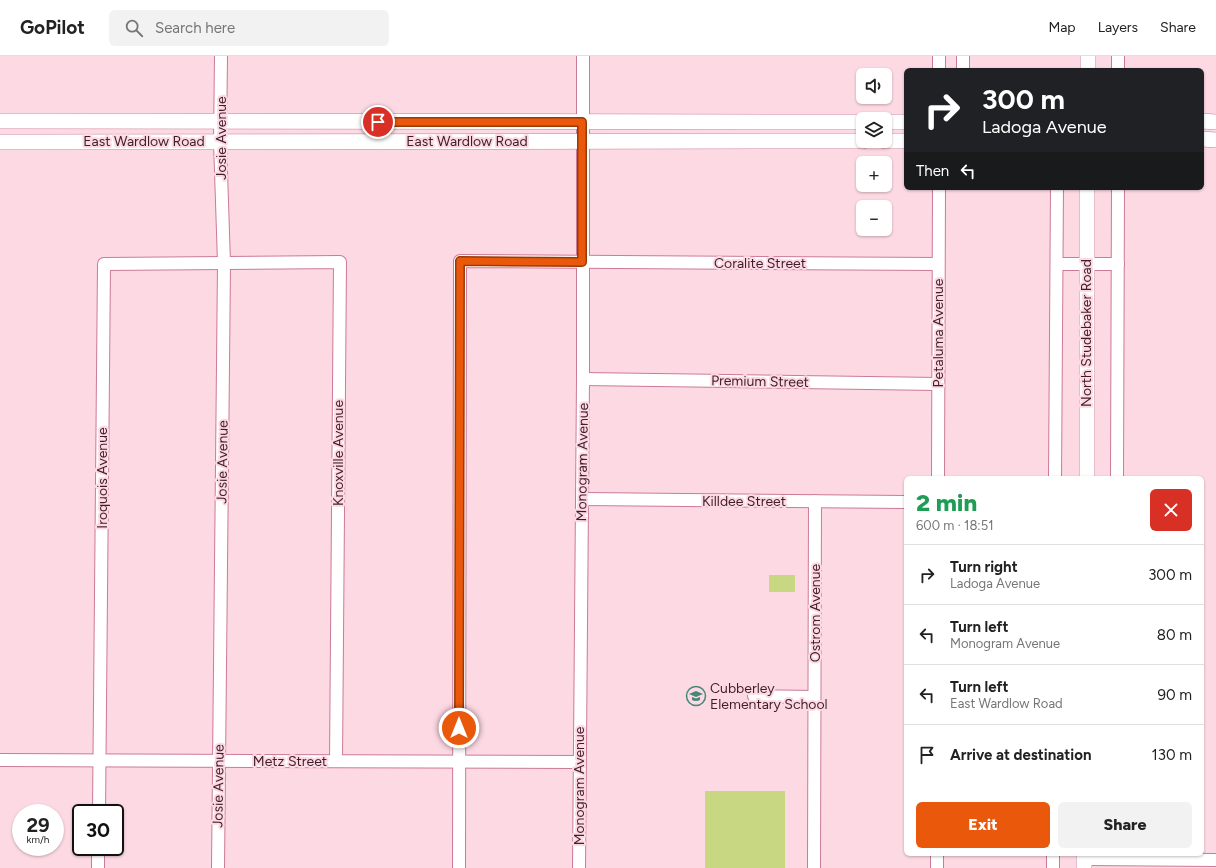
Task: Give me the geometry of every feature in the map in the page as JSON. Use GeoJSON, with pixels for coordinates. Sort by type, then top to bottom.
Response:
{"type":"FeatureCollection","features":[{"type":"Feature","properties":{"kind":"main road"},"geometry":{"type":"LineString","coordinates":[[1088,56],[1088,68]]}},
{"type":"Feature","properties":{"kind":"main road","name":"East Wardlow Road"},"geometry":{"type":"LineString","coordinates":[[0,121],[856,122]]}},
{"type":"Feature","properties":{"kind":"main road"},"geometry":{"type":"LineString","coordinates":[[1204,121],[1216,122]]}},
{"type":"Feature","properties":{"kind":"main road"},"geometry":{"type":"LineString","coordinates":[[892,122],[904,122]]}},
{"type":"Feature","properties":{"kind":"main road"},"geometry":{"type":"LineString","coordinates":[[1204,139],[1216,140]]}},
{"type":"Feature","properties":{"kind":"main road","name":"East Wardlow Road"},"geometry":{"type":"LineString","coordinates":[[0,142],[856,141]]}},
{"type":"Feature","properties":{"kind":"main road"},"geometry":{"type":"LineString","coordinates":[[892,141],[904,141]]}},
{"type":"Feature","properties":{"kind":"main road","name":"North Studebaker Road"},"geometry":{"type":"LineString","coordinates":[[1087,476],[1086,264],[1088,190]]}},
{"type":"Feature","properties":{"kind":"street","name":"Josie Avenue"},"geometry":{"type":"LineString","coordinates":[[218,868],[224,263],[220,141],[221,56]]}},
{"type":"Feature","properties":{"kind":"street","name":"Monogram Avenue"},"geometry":{"type":"LineString","coordinates":[[579,868],[583,379],[583,56]]}},
{"type":"Feature","properties":{"kind":"street"},"geometry":{"type":"LineString","coordinates":[[939,56],[939,68]]}},
{"type":"Feature","properties":{"kind":"street"},"geometry":{"type":"LineString","coordinates":[[963,56],[963,68]]}},
{"type":"Feature","properties":{"kind":"street"},"geometry":{"type":"LineString","coordinates":[[1118,56],[1118,68]]}},
{"type":"Feature","properties":{"kind":"street","name":"Petaluma Avenue"},"geometry":{"type":"LineString","coordinates":[[938,190],[938,476]]}},
{"type":"Feature","properties":{"kind":"street"},"geometry":{"type":"LineString","coordinates":[[1055,476],[1057,190]]}},
{"type":"Feature","properties":{"kind":"street"},"geometry":{"type":"LineString","coordinates":[[1117,476],[1118,190]]}},
{"type":"Feature","properties":{"kind":"street","name":"Coralite Street"},"geometry":{"type":"LineString","coordinates":[[459,762],[460,261],[938,264]]}},
{"type":"Feature","properties":{"kind":"street","name":"Knoxville Avenue"},"geometry":{"type":"LineString","coordinates":[[224,263],[340,262],[336,762]]}},
{"type":"Feature","properties":{"kind":"street","name":"Iroquois Avenue"},"geometry":{"type":"LineString","coordinates":[[99,804],[104,264],[224,263]]}},
{"type":"Feature","properties":{"kind":"street"},"geometry":{"type":"LineString","coordinates":[[1057,264],[1118,264]]}},
{"type":"Feature","properties":{"kind":"street","name":"Premium Street"},"geometry":{"type":"LineString","coordinates":[[583,379],[938,384]]}},
{"type":"Feature","properties":{"kind":"street","name":"Killdee Street"},"geometry":{"type":"LineString","coordinates":[[582,499],[904,502]]}},
{"type":"Feature","properties":{"kind":"street","name":"Ostrom Avenue"},"geometry":{"type":"LineString","coordinates":[[814,868],[815,501]]}},
{"type":"Feature","properties":{"kind":"street"},"geometry":{"type":"LineString","coordinates":[[754,696],[814,697]]}},
{"type":"Feature","properties":{"kind":"street","name":"Metz Street"},"geometry":{"type":"LineString","coordinates":[[0,760],[579,762]]}},
{"type":"Feature","properties":{"kind":"street"},"geometry":{"type":"LineString","coordinates":[[459,762],[459,868]]}},
{"type":"Feature","properties":{"kind":"street"},"geometry":{"type":"LineString","coordinates":[[98,856],[98,868]]}},
{"type":"Feature","properties":{"kind":"street"},"geometry":{"type":"LineString","coordinates":[[937,856],[937,868]]}},
{"type":"Feature","properties":{"kind":"street"},"geometry":{"type":"LineString","coordinates":[[1053,856],[1053,868]]}},
{"type":"Feature","properties":{"kind":"street"},"geometry":{"type":"LineString","coordinates":[[1084,860],[1216,860]]}},
{"type":"Feature","properties":{"kind":"green space"},"geometry":{"type":"Polygon","coordinates":[[[769,575],[795,575],[795,592],[769,592],[769,575]]]}},
{"type":"Feature","properties":{"kind":"green space"},"geometry":{"type":"Polygon","coordinates":[[[705,791],[785,791],[785,868],[705,868],[705,791]]]}},
{"type":"Feature","properties":{"kind":"place","name":"Cubberley Elementary School"},"geometry":{"type":"Point","coordinates":[696,696]}},
{"type":"Feature","properties":{"kind":"route"},"geometry":{"type":"LineString","coordinates":[[378,122],[582,122],[582,262],[460,261],[459,728]]}}]}
